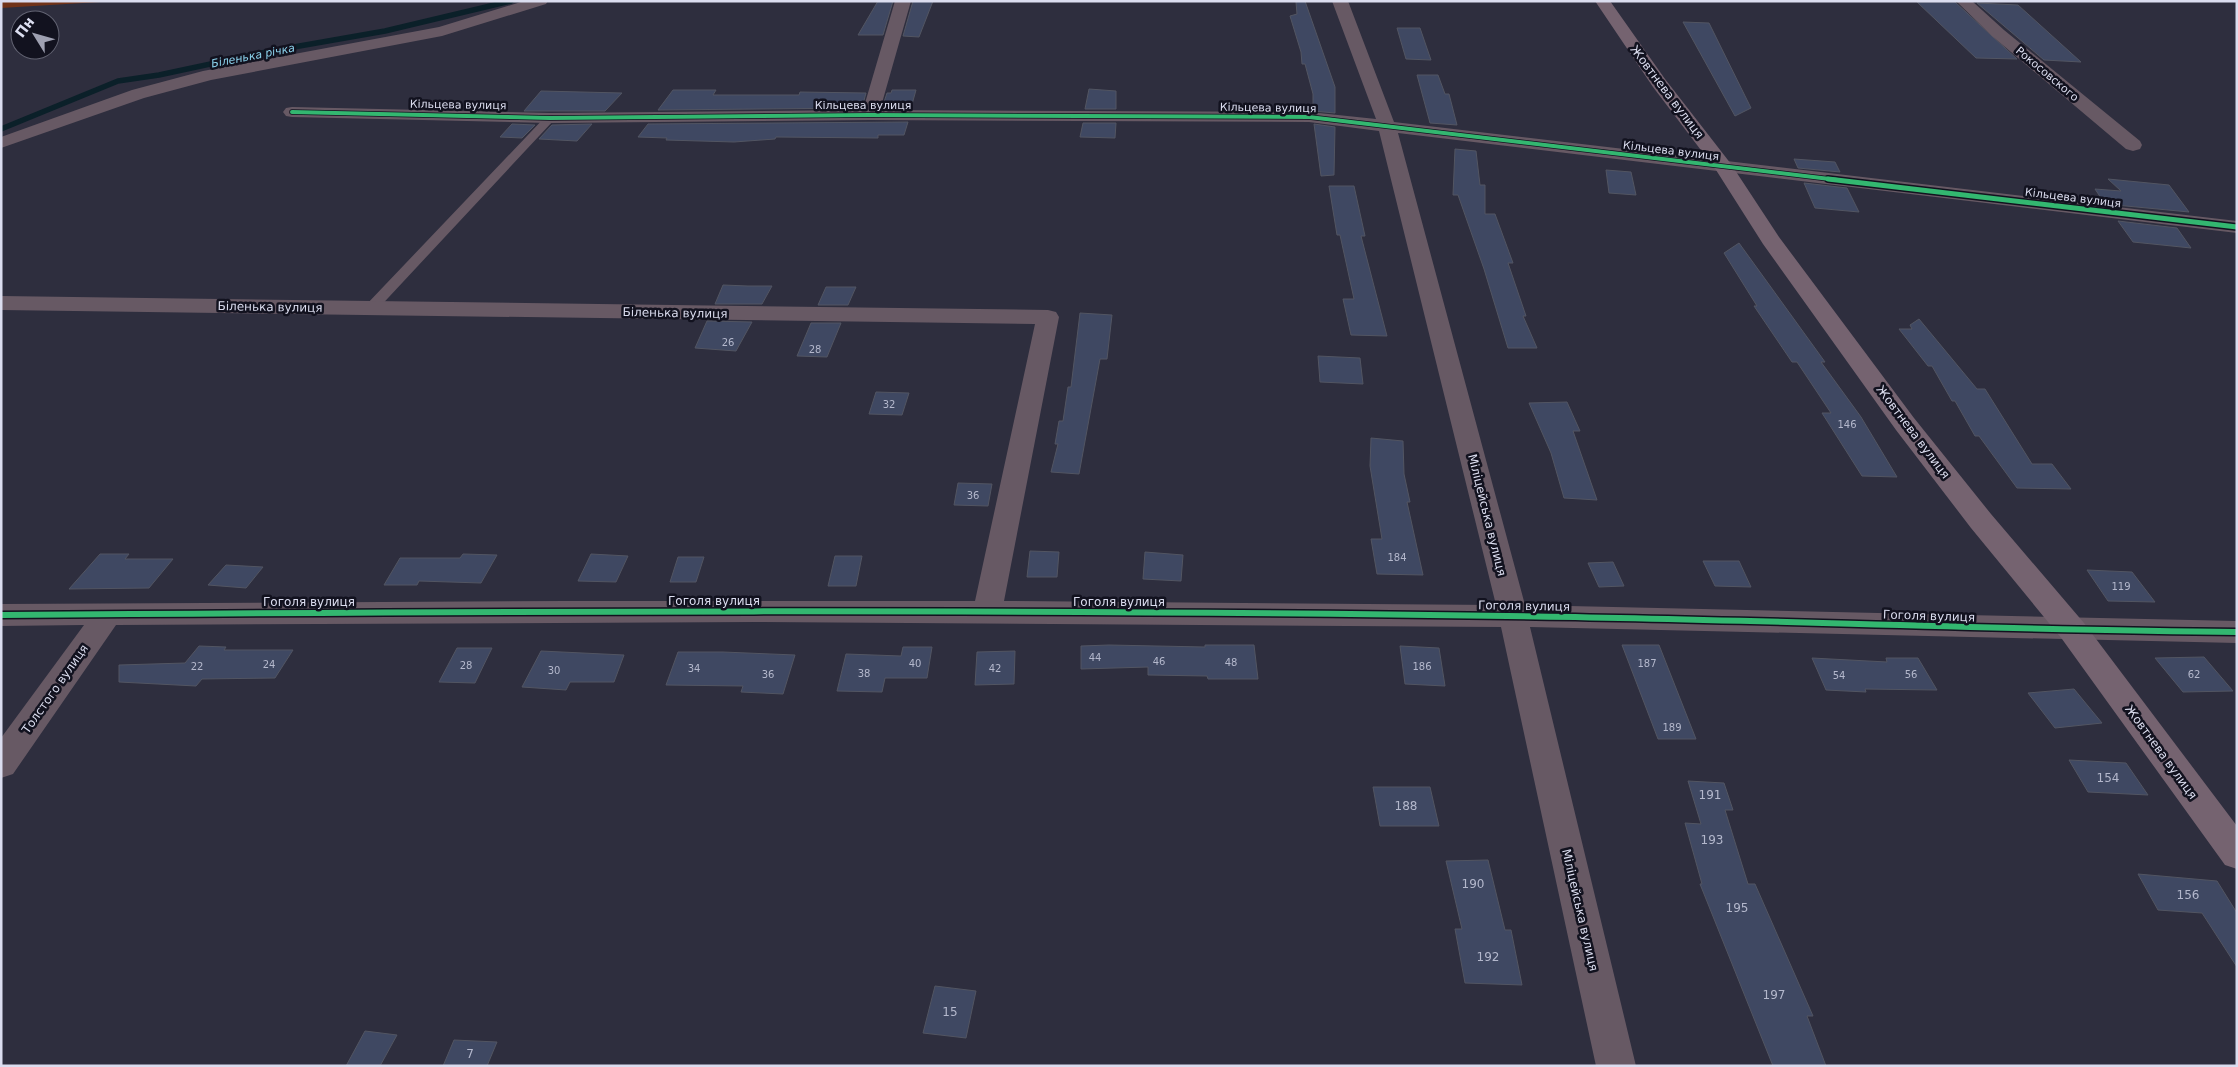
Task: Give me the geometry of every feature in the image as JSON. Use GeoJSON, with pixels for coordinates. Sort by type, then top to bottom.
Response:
{"type":"FeatureCollection","features":[{"type":"Feature","properties":{"kind":"main road","name":"Жовтнева вулиця"},"geometry":{"type":"LineString","coordinates":[[1602,1],[1659,83],[1724,168],[1770,240],[1905,424],[1981,521],[2072,631],[2237,854]]}},
{"type":"Feature","properties":{"kind":"street"},"geometry":{"type":"LineString","coordinates":[[1,143],[138,94],[209,75],[442,30],[541,1]]}},
{"type":"Feature","properties":{"kind":"street"},"geometry":{"type":"LineString","coordinates":[[870,115],[903,1]]}},
{"type":"Feature","properties":{"kind":"street","name":"Міліцейська вулиця"},"geometry":{"type":"LineString","coordinates":[[1340,1],[1387,126],[1513,616],[1616,1066]]}},
{"type":"Feature","properties":{"kind":"street","name":"Рокосовского"},"geometry":{"type":"LineString","coordinates":[[1964,1],[1998,33],[2133,145]]}},
{"type":"Feature","properties":{"kind":"street","name":"Кільцева вулиця"},"geometry":{"type":"LineString","coordinates":[[292,112],[550,118],[870,115],[1309,117],[1724,168],[2237,227]]}},
{"type":"Feature","properties":{"kind":"street","name":"Біленька вулиця"},"geometry":{"type":"LineString","coordinates":[[1,303],[1048,317],[986,612]]}},
{"type":"Feature","properties":{"kind":"street","name":"Гоголя вулиця"},"geometry":{"type":"LineString","coordinates":[[1,615],[986,612],[1513,616],[2072,631],[2237,632]]}},
{"type":"Feature","properties":{"kind":"street","name":"Толстого вулиця"},"geometry":{"type":"LineString","coordinates":[[1,764],[108,614]]}},
{"type":"Feature","properties":{"kind":"lane"},"geometry":{"type":"LineString","coordinates":[[370,309],[550,118]]}},
{"type":"Feature","properties":{"kind":"shaded area"},"geometry":{"type":"Polygon","coordinates":[[[1,1],[116,1],[1,8],[1,1]]]}},
{"type":"Feature","properties":{"kind":"building"},"geometry":{"type":"Polygon","coordinates":[[[878,1],[893,1],[883,35],[858,35],[878,1]]]}},
{"type":"Feature","properties":{"kind":"building"},"geometry":{"type":"Polygon","coordinates":[[[913,1],[933,1],[919,37],[903,36],[913,1]]]}},
{"type":"Feature","properties":{"kind":"building"},"geometry":{"type":"Polygon","coordinates":[[[1305,1],[1335,87],[1335,113],[1313,111],[1313,94],[1305,64],[1302,64],[1301,52],[1290,16],[1297,14],[1296,2],[1305,1]]]}},
{"type":"Feature","properties":{"kind":"building"},"geometry":{"type":"Polygon","coordinates":[[[1917,2],[1955,2],[2017,59],[1976,58],[1917,2]]]}},
{"type":"Feature","properties":{"kind":"building"},"geometry":{"type":"Polygon","coordinates":[[[1977,3],[2018,5],[2081,62],[2044,60],[1977,3]]]}},
{"type":"Feature","properties":{"kind":"building"},"geometry":{"type":"Polygon","coordinates":[[[1683,22],[1709,23],[1751,108],[1735,116],[1683,22]]]}},
{"type":"Feature","properties":{"kind":"building"},"geometry":{"type":"Polygon","coordinates":[[[1397,28],[1420,28],[1431,60],[1406,59],[1397,28]]]}},
{"type":"Feature","properties":{"kind":"building"},"geometry":{"type":"Polygon","coordinates":[[[1417,75],[1438,75],[1445,94],[1449,94],[1457,125],[1430,123],[1417,75]]]}},
{"type":"Feature","properties":{"kind":"building"},"geometry":{"type":"Polygon","coordinates":[[[1089,89],[1116,91],[1116,109],[1085,109],[1089,89]]]}},
{"type":"Feature","properties":{"kind":"building"},"geometry":{"type":"Polygon","coordinates":[[[673,90],[716,90],[713,95],[799,95],[800,92],[866,93],[862,108],[658,110],[673,90]]]}},
{"type":"Feature","properties":{"kind":"building"},"geometry":{"type":"Polygon","coordinates":[[[892,90],[916,90],[911,108],[882,108],[887,93],[891,93],[892,90]]]}},
{"type":"Feature","properties":{"kind":"building"},"geometry":{"type":"Polygon","coordinates":[[[541,91],[622,93],[605,111],[524,111],[541,91]]]}},
{"type":"Feature","properties":{"kind":"building"},"geometry":{"type":"Polygon","coordinates":[[[908,122],[904,135],[878,135],[878,138],[776,137],[775,139],[734,142],[666,140],[667,138],[638,137],[648,124],[908,122]]]}},
{"type":"Feature","properties":{"kind":"building"},"geometry":{"type":"Polygon","coordinates":[[[1083,123],[1116,123],[1115,138],[1080,137],[1083,123]]]}},
{"type":"Feature","properties":{"kind":"building"},"geometry":{"type":"Polygon","coordinates":[[[512,124],[535,125],[522,138],[500,137],[512,124]]]}},
{"type":"Feature","properties":{"kind":"building"},"geometry":{"type":"Polygon","coordinates":[[[592,124],[577,141],[539,139],[552,125],[592,124]]]}},
{"type":"Feature","properties":{"kind":"building"},"geometry":{"type":"Polygon","coordinates":[[[1314,124],[1335,127],[1334,175],[1321,176],[1314,124]]]}},
{"type":"Feature","properties":{"kind":"building"},"geometry":{"type":"Polygon","coordinates":[[[1455,149],[1476,151],[1480,185],[1485,185],[1485,214],[1495,214],[1513,263],[1508,263],[1526,316],[1523,316],[1537,348],[1508,348],[1484,269],[1458,195],[1453,195],[1455,149]]]}},
{"type":"Feature","properties":{"kind":"building"},"geometry":{"type":"Polygon","coordinates":[[[1794,159],[1835,162],[1840,172],[1798,168],[1794,159]]]}},
{"type":"Feature","properties":{"kind":"building"},"geometry":{"type":"Polygon","coordinates":[[[1606,170],[1631,172],[1636,195],[1609,193],[1606,170]]]}},
{"type":"Feature","properties":{"kind":"building"},"geometry":{"type":"Polygon","coordinates":[[[2108,179],[2169,185],[2189,212],[2105,204],[2095,189],[2121,191],[2108,179]]]}},
{"type":"Feature","properties":{"kind":"building"},"geometry":{"type":"Polygon","coordinates":[[[1804,183],[1847,188],[1859,212],[1815,208],[1804,183]]]}},
{"type":"Feature","properties":{"kind":"building"},"geometry":{"type":"Polygon","coordinates":[[[1329,186],[1354,186],[1365,236],[1361,236],[1387,336],[1351,335],[1343,299],[1354,299],[1340,235],[1337,235],[1329,186]]]}},
{"type":"Feature","properties":{"kind":"building"},"geometry":{"type":"Polygon","coordinates":[[[2118,221],[2177,228],[2191,248],[2133,242],[2118,221]]]}},
{"type":"Feature","properties":{"kind":"building"},"geometry":{"type":"Polygon","coordinates":[[[1739,243],[1825,362],[1821,362],[1861,417],[1897,477],[1862,476],[1822,413],[1831,413],[1797,362],[1792,362],[1754,306],[1757,306],[1724,253],[1739,243]]]}},
{"type":"Feature","properties":{"kind":"building"},"geometry":{"type":"Polygon","coordinates":[[[723,285],[772,286],[762,304],[715,304],[723,285]]]}},
{"type":"Feature","properties":{"kind":"building"},"geometry":{"type":"Polygon","coordinates":[[[826,287],[856,287],[848,305],[818,305],[826,287]]]}},
{"type":"Feature","properties":{"kind":"building"},"geometry":{"type":"Polygon","coordinates":[[[1080,313],[1112,315],[1107,359],[1100,359],[1079,474],[1051,472],[1058,444],[1055,444],[1059,421],[1063,421],[1068,387],[1071,387],[1080,313]]]}},
{"type":"Feature","properties":{"kind":"building"},"geometry":{"type":"Polygon","coordinates":[[[1919,319],[1977,389],[1985,389],[2032,464],[2052,464],[2071,489],[2017,488],[1979,436],[1975,436],[1932,366],[1928,366],[1899,329],[1912,329],[1910,325],[1919,319]]]}},
{"type":"Feature","properties":{"kind":"building"},"geometry":{"type":"Polygon","coordinates":[[[707,321],[752,322],[736,351],[695,348],[707,321]]]}},
{"type":"Feature","properties":{"kind":"building"},"geometry":{"type":"Polygon","coordinates":[[[811,323],[841,323],[827,357],[797,356],[811,323]]]}},
{"type":"Feature","properties":{"kind":"building"},"geometry":{"type":"Polygon","coordinates":[[[1318,356],[1360,358],[1363,384],[1320,382],[1318,356]]]}},
{"type":"Feature","properties":{"kind":"building"},"geometry":{"type":"Polygon","coordinates":[[[876,392],[909,393],[902,415],[869,414],[876,392]]]}},
{"type":"Feature","properties":{"kind":"building"},"geometry":{"type":"Polygon","coordinates":[[[1567,402],[1580,431],[1573,431],[1597,500],[1564,498],[1551,453],[1529,403],[1567,402]]]}},
{"type":"Feature","properties":{"kind":"building"},"geometry":{"type":"Polygon","coordinates":[[[1371,438],[1403,441],[1404,474],[1410,502],[1407,502],[1423,575],[1377,574],[1371,539],[1382,539],[1370,466],[1371,438]]]}},
{"type":"Feature","properties":{"kind":"building"},"geometry":{"type":"Polygon","coordinates":[[[958,483],[992,484],[988,506],[954,505],[958,483]]]}},
{"type":"Feature","properties":{"kind":"building"},"geometry":{"type":"Polygon","coordinates":[[[1030,551],[1059,552],[1057,577],[1027,577],[1030,551]]]}},
{"type":"Feature","properties":{"kind":"building"},"geometry":{"type":"Polygon","coordinates":[[[1145,552],[1183,555],[1181,581],[1143,579],[1145,552]]]}},
{"type":"Feature","properties":{"kind":"building"},"geometry":{"type":"Polygon","coordinates":[[[100,554],[129,554],[125,559],[173,559],[149,588],[69,589],[100,554]]]}},
{"type":"Feature","properties":{"kind":"building"},"geometry":{"type":"Polygon","coordinates":[[[463,554],[497,555],[481,583],[419,581],[417,585],[384,585],[400,558],[460,558],[463,554]]]}},
{"type":"Feature","properties":{"kind":"building"},"geometry":{"type":"Polygon","coordinates":[[[591,554],[628,556],[616,582],[578,581],[591,554]]]}},
{"type":"Feature","properties":{"kind":"building"},"geometry":{"type":"Polygon","coordinates":[[[835,556],[862,556],[856,586],[828,586],[835,556]]]}},
{"type":"Feature","properties":{"kind":"building"},"geometry":{"type":"Polygon","coordinates":[[[678,557],[704,557],[696,582],[670,582],[678,557]]]}},
{"type":"Feature","properties":{"kind":"building"},"geometry":{"type":"Polygon","coordinates":[[[1703,561],[1739,561],[1751,587],[1715,586],[1703,561]]]}},
{"type":"Feature","properties":{"kind":"building"},"geometry":{"type":"Polygon","coordinates":[[[1613,562],[1624,586],[1599,587],[1588,563],[1613,562]]]}},
{"type":"Feature","properties":{"kind":"building"},"geometry":{"type":"Polygon","coordinates":[[[226,565],[263,567],[246,588],[208,585],[226,565]]]}},
{"type":"Feature","properties":{"kind":"building"},"geometry":{"type":"Polygon","coordinates":[[[2087,570],[2132,572],[2155,602],[2108,601],[2087,570]]]}},
{"type":"Feature","properties":{"kind":"building"},"geometry":{"type":"Polygon","coordinates":[[[1205,645],[1254,645],[1258,679],[1208,679],[1207,676],[1148,675],[1148,667],[1081,669],[1081,646],[1205,647],[1205,645]]]}},
{"type":"Feature","properties":{"kind":"building"},"geometry":{"type":"Polygon","coordinates":[[[1622,645],[1659,645],[1696,739],[1658,739],[1622,645]]]}},
{"type":"Feature","properties":{"kind":"building"},"geometry":{"type":"Polygon","coordinates":[[[199,646],[226,647],[224,650],[293,650],[275,678],[202,679],[196,686],[119,682],[119,665],[185,663],[199,646]]]}},
{"type":"Feature","properties":{"kind":"building"},"geometry":{"type":"Polygon","coordinates":[[[1400,646],[1439,648],[1445,686],[1405,684],[1400,646]]]}},
{"type":"Feature","properties":{"kind":"building"},"geometry":{"type":"Polygon","coordinates":[[[903,647],[932,647],[927,678],[885,678],[882,692],[837,691],[846,654],[901,656],[903,647]]]}},
{"type":"Feature","properties":{"kind":"building"},"geometry":{"type":"Polygon","coordinates":[[[457,648],[492,648],[475,683],[439,682],[457,648]]]}},
{"type":"Feature","properties":{"kind":"building"},"geometry":{"type":"Polygon","coordinates":[[[541,651],[624,655],[614,682],[570,682],[566,690],[522,687],[541,651]]]}},
{"type":"Feature","properties":{"kind":"building"},"geometry":{"type":"Polygon","coordinates":[[[1015,651],[1014,684],[975,685],[977,652],[1015,651]]]}},
{"type":"Feature","properties":{"kind":"building"},"geometry":{"type":"Polygon","coordinates":[[[678,652],[795,655],[783,694],[741,692],[743,686],[666,685],[678,652]]]}},
{"type":"Feature","properties":{"kind":"building"},"geometry":{"type":"Polygon","coordinates":[[[2204,657],[2233,691],[2183,692],[2155,658],[2204,657]]]}},
{"type":"Feature","properties":{"kind":"building"},"geometry":{"type":"Polygon","coordinates":[[[1812,658],[1887,662],[1886,658],[1918,658],[1937,690],[1865,689],[1866,692],[1826,690],[1812,658]]]}},
{"type":"Feature","properties":{"kind":"building"},"geometry":{"type":"Polygon","coordinates":[[[2074,689],[2102,723],[2055,728],[2028,693],[2074,689]]]}},
{"type":"Feature","properties":{"kind":"building"},"geometry":{"type":"Polygon","coordinates":[[[2069,760],[2126,763],[2148,795],[2088,792],[2069,760]]]}},
{"type":"Feature","properties":{"kind":"building"},"geometry":{"type":"Polygon","coordinates":[[[1688,781],[1724,783],[1733,810],[1725,810],[1748,884],[1755,884],[1813,1016],[1807,1016],[1826,1066],[1773,1066],[1700,884],[1702,884],[1685,823],[1701,824],[1688,781]]]}},
{"type":"Feature","properties":{"kind":"building"},"geometry":{"type":"Polygon","coordinates":[[[1373,787],[1430,787],[1439,826],[1380,826],[1373,787]]]}},
{"type":"Feature","properties":{"kind":"building"},"geometry":{"type":"Polygon","coordinates":[[[1488,860],[1505,930],[1511,930],[1522,985],[1465,983],[1455,929],[1462,929],[1446,861],[1488,860]]]}},
{"type":"Feature","properties":{"kind":"building"},"geometry":{"type":"Polygon","coordinates":[[[2138,874],[2217,881],[2237,913],[2237,967],[2202,913],[2158,910],[2138,874]]]}},
{"type":"Feature","properties":{"kind":"building"},"geometry":{"type":"Polygon","coordinates":[[[935,986],[976,991],[966,1038],[923,1033],[935,986]]]}},
{"type":"Feature","properties":{"kind":"building"},"geometry":{"type":"Polygon","coordinates":[[[365,1031],[397,1035],[380,1066],[346,1066],[365,1031]]]}},
{"type":"Feature","properties":{"kind":"building"},"geometry":{"type":"Polygon","coordinates":[[[454,1040],[497,1042],[487,1066],[443,1066],[454,1040]]]}},
{"type":"Feature","properties":{"kind":"waterway","name":"Біленька річка"},"geometry":{"type":"LineString","coordinates":[[1,129],[118,81],[159,75],[271,51],[385,31],[511,1]]}},
{"type":"Feature","properties":{"kind":"cycle path"},"geometry":{"type":"LineString","coordinates":[[292,112],[550,118],[870,115],[1309,117],[2237,227]]}},
{"type":"Feature","properties":{"kind":"cycle path"},"geometry":{"type":"LineString","coordinates":[[1,615],[754,611],[1319,614],[1598,618],[2054,630],[2237,632]]}}]}
